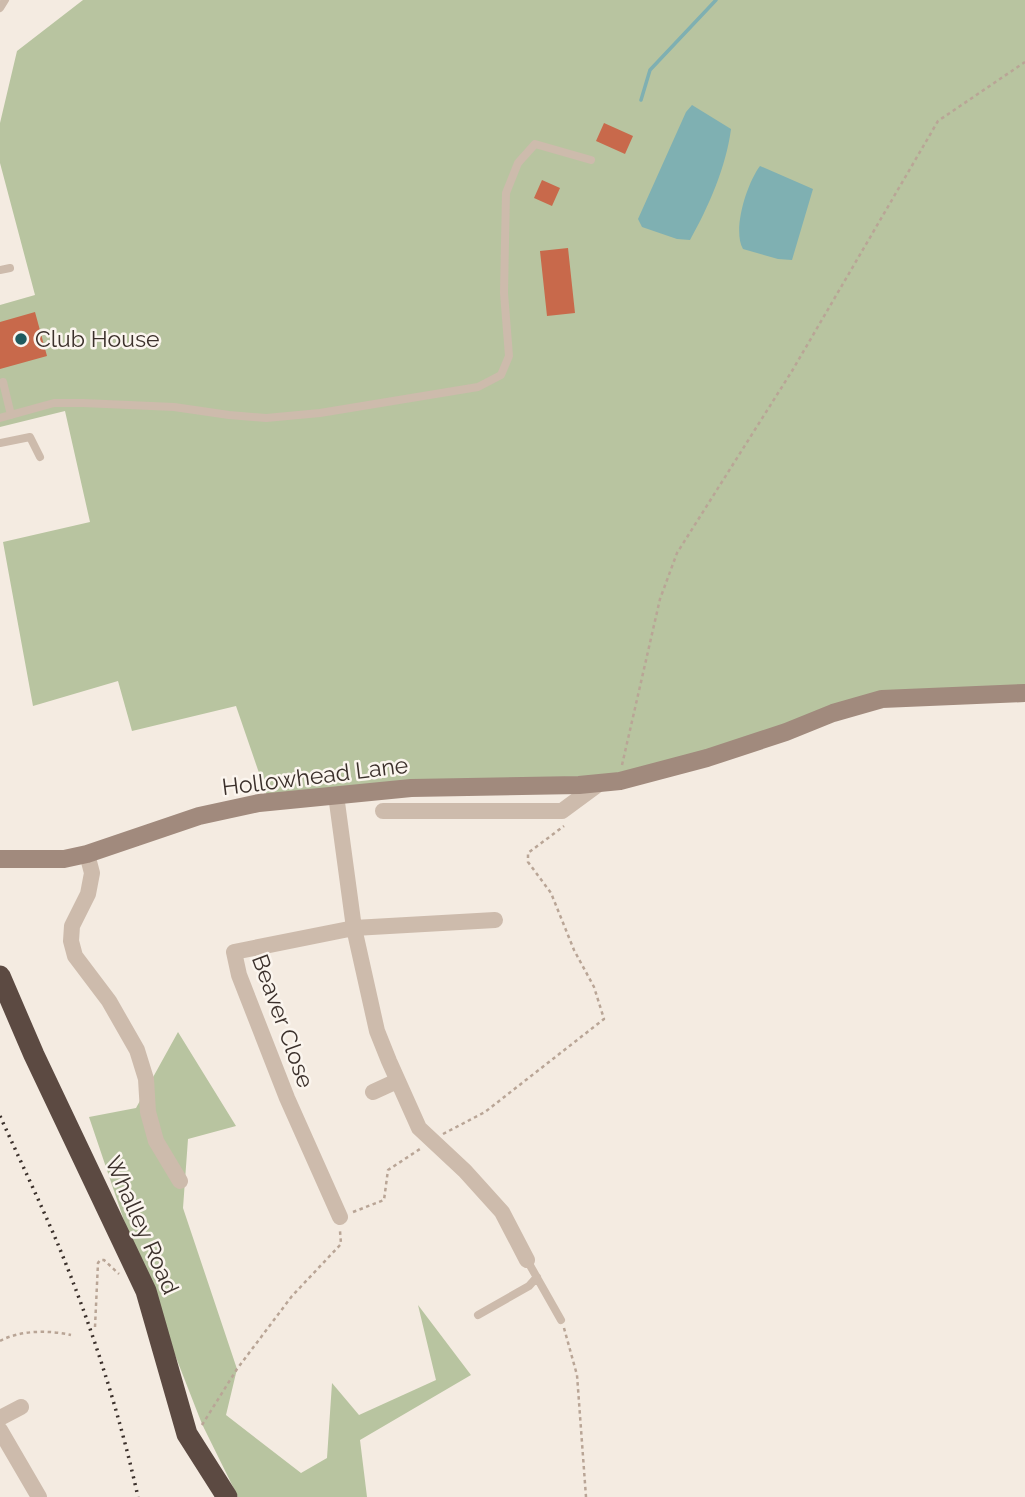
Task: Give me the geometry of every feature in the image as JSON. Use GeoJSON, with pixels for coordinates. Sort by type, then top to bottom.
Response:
{"type":"FeatureCollection","features":[{"type":"Feature","properties":{"kind":"highway","name":"Whalley Road"},"geometry":{"type":"LineString","coordinates":[[0,976],[34,1055],[146,1291],[187,1434],[227,1497]]}},
{"type":"Feature","properties":{"kind":"street","name":"Hollowhead Lane"},"geometry":{"type":"LineString","coordinates":[[0,859],[64,859],[199,816],[259,803],[411,788],[620,781],[707,758],[833,713],[882,699],[1025,693]]}},
{"type":"Feature","properties":{"kind":"street","name":"Hollowhead Lane"},"geometry":{"type":"LineString","coordinates":[[383,811],[562,811],[600,783]]}},
{"type":"Feature","properties":{"kind":"street"},"geometry":{"type":"LineString","coordinates":[[336,795],[354,928],[377,1031],[397,1081],[418,1128],[465,1171],[502,1212],[512,1247],[527,1260]]}},
{"type":"Feature","properties":{"kind":"street"},"geometry":{"type":"LineString","coordinates":[[87,853],[92,873],[88,894],[72,926],[71,941],[75,956],[109,1001],[137,1050],[156,1141],[180,1181]]}},
{"type":"Feature","properties":{"kind":"street"},"geometry":{"type":"LineString","coordinates":[[354,928],[495,920]]}},
{"type":"Feature","properties":{"kind":"street","name":"Beaver Close"},"geometry":{"type":"LineString","coordinates":[[340,1217],[282,1085],[239,975],[234,952],[354,928]]}},
{"type":"Feature","properties":{"kind":"street"},"geometry":{"type":"LineString","coordinates":[[373,1092],[397,1081]]}},
{"type":"Feature","properties":{"kind":"street"},"geometry":{"type":"LineString","coordinates":[[0,1419],[21,1407]]}},
{"type":"Feature","properties":{"kind":"street"},"geometry":{"type":"LineString","coordinates":[[0,1430],[39,1497]]}},
{"type":"Feature","properties":{"kind":"lane"},"geometry":{"type":"LineString","coordinates":[[0,8],[5,0]]}},
{"type":"Feature","properties":{"kind":"lane"},"geometry":{"type":"LineString","coordinates":[[0,418],[54,403],[83,403],[174,407],[266,418],[320,413],[478,387],[501,375],[509,356],[504,293],[506,193],[518,163],[535,144],[591,160]]}},
{"type":"Feature","properties":{"kind":"lane"},"geometry":{"type":"LineString","coordinates":[[0,270],[10,268]]}},
{"type":"Feature","properties":{"kind":"lane"},"geometry":{"type":"LineString","coordinates":[[3,383],[11,415]]}},
{"type":"Feature","properties":{"kind":"lane"},"geometry":{"type":"LineString","coordinates":[[0,443],[30,437],[40,457]]}},
{"type":"Feature","properties":{"kind":"lane"},"geometry":{"type":"LineString","coordinates":[[527,1260],[561,1320]]}},
{"type":"Feature","properties":{"kind":"lane"},"geometry":{"type":"LineString","coordinates":[[478,1315],[529,1286],[537,1277]]}},
{"type":"Feature","properties":{"kind":"path"},"geometry":{"type":"LineString","coordinates":[[620,781],[660,599],[677,553],[785,382],[938,121],[1025,62]]}},
{"type":"Feature","properties":{"kind":"path"},"geometry":{"type":"LineString","coordinates":[[514,1088],[604,1019],[594,988],[574,950],[551,892],[528,862],[528,853],[571,820]]}},
{"type":"Feature","properties":{"kind":"path"},"geometry":{"type":"LineString","coordinates":[[187,1434],[202,1424],[237,1368],[292,1296],[341,1244],[340,1217]]}},
{"type":"Feature","properties":{"kind":"path"},"geometry":{"type":"LineString","coordinates":[[95,1327],[100,1260],[104,1260],[118,1274],[137,1271]]}},
{"type":"Feature","properties":{"kind":"path"},"geometry":{"type":"LineString","coordinates":[[561,1320],[577,1375],[586,1497]]}},
{"type":"Feature","properties":{"kind":"path"},"geometry":{"type":"LineString","coordinates":[[0,1341],[11,1335],[55,1331],[71,1335]]}},
{"type":"Feature","properties":{"kind":"green space"},"geometry":{"type":"Polygon","coordinates":[[[83,0],[1025,0],[1025,693],[882,699],[653,773],[269,802],[236,706],[132,731],[118,681],[33,706],[3,542],[90,522],[65,411],[0,427],[0,305],[35,295],[0,163],[0,123],[17,51],[83,0]]]}},
{"type":"Feature","properties":{"kind":"green space"},"geometry":{"type":"Polygon","coordinates":[[[178,1032],[236,1126],[188,1139],[183,1208],[237,1369],[226,1415],[301,1473],[327,1458],[332,1383],[359,1415],[436,1380],[418,1305],[471,1375],[360,1440],[367,1497],[238,1497],[202,1424],[134,1250],[89,1117],[136,1108],[178,1032]]]}},
{"type":"Feature","properties":{"kind":"water"},"geometry":{"type":"Polygon","coordinates":[[[692,105],[731,129],[716,186],[690,240],[677,239],[642,227],[638,219],[686,112],[692,105]]]}},
{"type":"Feature","properties":{"kind":"water"},"geometry":{"type":"Polygon","coordinates":[[[760,166],[813,189],[792,260],[743,249],[740,241],[742,207],[750,183],[760,166]]]}},
{"type":"Feature","properties":{"kind":"building"},"geometry":{"type":"Polygon","coordinates":[[[604,123],[633,136],[625,154],[596,141],[604,123]]]}},
{"type":"Feature","properties":{"kind":"building"},"geometry":{"type":"Polygon","coordinates":[[[542,180],[560,188],[552,206],[534,198],[542,180]]]}},
{"type":"Feature","properties":{"kind":"building"},"geometry":{"type":"Polygon","coordinates":[[[568,248],[575,313],[547,316],[540,251],[568,248]]]}},
{"type":"Feature","properties":{"kind":"building","name":"Club House"},"geometry":{"type":"Polygon","coordinates":[[[35,312],[47,356],[0,369],[0,322],[35,312]]]}},
{"type":"Feature","properties":{"kind":"waterway"},"geometry":{"type":"LineString","coordinates":[[641,100],[650,70],[716,0]]}},
{"type":"Feature","properties":{"kind":"railway"},"geometry":{"type":"LineString","coordinates":[[0,1116],[57,1242],[81,1304],[113,1400],[138,1497]]}},
{"type":"Feature","properties":{"kind":"place","name":"Club House"},"geometry":{"type":"Point","coordinates":[21,339]}}]}
